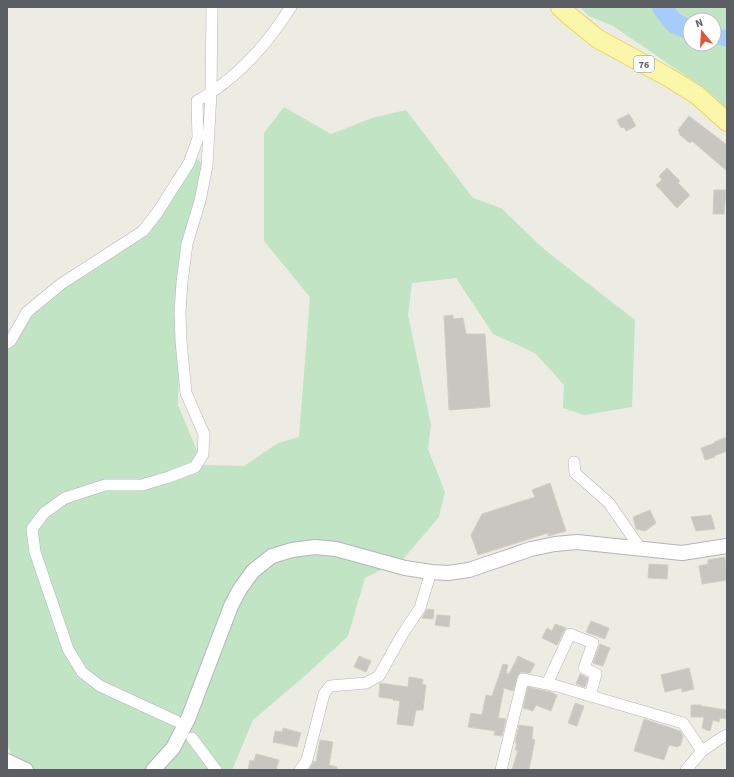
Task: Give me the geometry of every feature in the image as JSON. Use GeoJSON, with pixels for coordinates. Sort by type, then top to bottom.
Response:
{"type":"FeatureCollection","features":[{"type":"Feature","properties":{"kind":"main road","name":"76"},"geometry":{"type":"LineString","coordinates":[[560,7],[570,17],[598,39],[668,76],[697,95],[727,122]]}},
{"type":"Feature","properties":{"kind":"street"},"geometry":{"type":"LineString","coordinates":[[176,721],[100,686],[82,672],[68,649],[35,552],[32,529],[44,513],[65,498],[105,485],[142,485],[169,477],[195,467],[203,454],[204,434],[186,393],[180,312],[187,244],[200,201],[207,166],[211,93],[212,7]]}},
{"type":"Feature","properties":{"kind":"street"},"geometry":{"type":"LineString","coordinates":[[7,343],[11,340],[27,312],[61,284],[143,231],[158,213],[189,163],[198,138],[197,101],[211,93],[245,65],[269,38],[291,7]]}},
{"type":"Feature","properties":{"kind":"street"},"geometry":{"type":"LineString","coordinates":[[574,462],[575,473],[609,503],[640,548]]}},
{"type":"Feature","properties":{"kind":"street"},"geometry":{"type":"LineString","coordinates":[[153,770],[173,748],[188,719],[231,606],[240,589],[253,571],[272,556],[292,550],[315,547],[329,548],[405,568],[448,573],[469,570],[531,549],[562,543],[577,542],[682,553],[727,546]]}},
{"type":"Feature","properties":{"kind":"street"},"geometry":{"type":"LineString","coordinates":[[300,770],[307,760],[324,694],[330,686],[366,683],[379,676],[402,635],[420,608],[431,572]]}},
{"type":"Feature","properties":{"kind":"street"},"geometry":{"type":"LineString","coordinates":[[547,684],[570,634],[592,643],[584,668],[596,674],[590,696]]}},
{"type":"Feature","properties":{"kind":"street"},"geometry":{"type":"LineString","coordinates":[[501,770],[523,679],[547,684],[682,722],[702,751]]}},
{"type":"Feature","properties":{"kind":"street"},"geometry":{"type":"LineString","coordinates":[[686,770],[702,751],[727,735]]}},
{"type":"Feature","properties":{"kind":"street"},"geometry":{"type":"LineString","coordinates":[[192,738],[216,770]]}},
{"type":"Feature","properties":{"kind":"street"},"geometry":{"type":"LineString","coordinates":[[7,761],[26,770]]}},
{"type":"Feature","properties":{"kind":"green space"},"geometry":{"type":"Polygon","coordinates":[[[580,7],[727,7],[727,109],[714,96],[695,82],[613,26],[589,16],[580,7]]]}},
{"type":"Feature","properties":{"kind":"green space"},"geometry":{"type":"Polygon","coordinates":[[[284,107],[331,134],[372,118],[406,110],[473,198],[501,208],[545,250],[635,320],[632,407],[584,415],[563,408],[564,385],[535,353],[493,334],[456,278],[412,283],[408,315],[431,425],[428,449],[445,492],[439,517],[404,558],[365,578],[348,636],[307,674],[253,720],[232,770],[27,770],[15,763],[7,744],[7,337],[72,277],[157,213],[194,157],[207,166],[181,303],[178,405],[203,465],[244,466],[278,443],[299,437],[310,297],[264,241],[264,133],[284,107]]]}},
{"type":"Feature","properties":{"kind":"water"},"geometry":{"type":"Polygon","coordinates":[[[727,29],[727,47],[722,45],[722,30],[727,29]]]}},
{"type":"Feature","properties":{"kind":"building"},"geometry":{"type":"Polygon","coordinates":[[[629,114],[636,126],[626,131],[624,127],[621,128],[617,120],[629,114]]]}},
{"type":"Feature","properties":{"kind":"building"},"geometry":{"type":"Polygon","coordinates":[[[689,116],[727,145],[727,171],[692,141],[690,143],[680,135],[678,130],[689,116]]]}},
{"type":"Feature","properties":{"kind":"building"},"geometry":{"type":"Polygon","coordinates":[[[667,168],[680,181],[678,183],[690,195],[677,208],[656,185],[662,180],[659,176],[667,168]]]}},
{"type":"Feature","properties":{"kind":"building"},"geometry":{"type":"Polygon","coordinates":[[[714,190],[726,190],[724,214],[713,214],[714,190]]]}},
{"type":"Feature","properties":{"kind":"building"},"geometry":{"type":"Polygon","coordinates":[[[453,315],[453,319],[463,318],[466,334],[485,334],[490,407],[449,410],[444,316],[453,315]]]}},
{"type":"Feature","properties":{"kind":"building"},"geometry":{"type":"Polygon","coordinates":[[[727,437],[727,451],[705,460],[701,448],[727,437]]]}},
{"type":"Feature","properties":{"kind":"building"},"geometry":{"type":"Polygon","coordinates":[[[550,483],[566,531],[548,536],[548,533],[478,555],[471,535],[482,514],[535,497],[532,490],[550,483]]]}},
{"type":"Feature","properties":{"kind":"building"},"geometry":{"type":"Polygon","coordinates":[[[650,510],[656,523],[645,531],[636,529],[633,517],[650,510]]]}},
{"type":"Feature","properties":{"kind":"building"},"geometry":{"type":"Polygon","coordinates":[[[711,515],[715,529],[696,531],[691,517],[711,515]]]}},
{"type":"Feature","properties":{"kind":"building"},"geometry":{"type":"Polygon","coordinates":[[[725,557],[727,580],[702,584],[699,566],[708,564],[708,560],[725,557]]]}},
{"type":"Feature","properties":{"kind":"building"},"geometry":{"type":"Polygon","coordinates":[[[649,564],[668,565],[667,579],[648,578],[649,564]]]}},
{"type":"Feature","properties":{"kind":"building"},"geometry":{"type":"Polygon","coordinates":[[[427,609],[434,610],[433,619],[422,618],[427,609]]]}},
{"type":"Feature","properties":{"kind":"building"},"geometry":{"type":"Polygon","coordinates":[[[437,615],[450,616],[449,627],[435,625],[437,615]]]}},
{"type":"Feature","properties":{"kind":"building"},"geometry":{"type":"Polygon","coordinates":[[[591,621],[609,628],[605,639],[586,632],[591,621]]]}},
{"type":"Feature","properties":{"kind":"building"},"geometry":{"type":"Polygon","coordinates":[[[555,624],[566,628],[557,645],[542,638],[547,628],[552,631],[555,624]]]}},
{"type":"Feature","properties":{"kind":"building"},"geometry":{"type":"Polygon","coordinates":[[[600,644],[610,648],[603,666],[593,663],[600,644]]]}},
{"type":"Feature","properties":{"kind":"building"},"geometry":{"type":"Polygon","coordinates":[[[359,656],[371,661],[366,672],[354,667],[359,656]]]}},
{"type":"Feature","properties":{"kind":"building"},"geometry":{"type":"Polygon","coordinates":[[[518,656],[535,664],[530,673],[521,672],[518,675],[513,691],[504,688],[498,718],[506,719],[502,736],[494,735],[495,731],[468,727],[471,713],[482,715],[486,695],[492,696],[503,664],[508,665],[506,673],[509,674],[518,656]]]}},
{"type":"Feature","properties":{"kind":"building"},"geometry":{"type":"Polygon","coordinates":[[[689,668],[694,689],[682,692],[682,688],[665,692],[661,675],[689,668]]]}},
{"type":"Feature","properties":{"kind":"building"},"geometry":{"type":"Polygon","coordinates":[[[580,674],[588,678],[585,687],[576,684],[580,674]]]}},
{"type":"Feature","properties":{"kind":"building"},"geometry":{"type":"Polygon","coordinates":[[[409,677],[422,679],[422,684],[426,685],[423,710],[416,710],[413,726],[397,724],[400,701],[379,697],[380,683],[408,687],[409,677]]]}},
{"type":"Feature","properties":{"kind":"building"},"geometry":{"type":"Polygon","coordinates":[[[528,687],[557,695],[551,711],[536,705],[533,711],[523,708],[528,687]]]}},
{"type":"Feature","properties":{"kind":"building"},"geometry":{"type":"Polygon","coordinates":[[[575,703],[584,706],[577,726],[568,723],[575,703]]]}},
{"type":"Feature","properties":{"kind":"building"},"geometry":{"type":"Polygon","coordinates":[[[691,705],[701,705],[727,710],[727,719],[720,718],[719,722],[713,720],[710,731],[702,728],[704,717],[691,717],[691,705]]]}},
{"type":"Feature","properties":{"kind":"building"},"geometry":{"type":"Polygon","coordinates":[[[644,719],[680,731],[683,736],[680,746],[669,745],[664,760],[634,751],[644,719]]]}},
{"type":"Feature","properties":{"kind":"building"},"geometry":{"type":"Polygon","coordinates":[[[519,725],[533,727],[532,739],[535,740],[529,770],[512,770],[518,750],[515,750],[517,743],[515,743],[519,725]]]}},
{"type":"Feature","properties":{"kind":"building"},"geometry":{"type":"Polygon","coordinates":[[[283,728],[301,733],[297,747],[273,742],[275,731],[282,732],[283,728]]]}},
{"type":"Feature","properties":{"kind":"building"},"geometry":{"type":"Polygon","coordinates":[[[320,740],[333,742],[329,765],[337,767],[337,770],[309,770],[314,761],[316,762],[320,740]]]}},
{"type":"Feature","properties":{"kind":"building"},"geometry":{"type":"Polygon","coordinates":[[[256,754],[279,760],[276,770],[248,769],[250,760],[254,761],[256,754]]]}},
{"type":"Feature","properties":{"kind":"waterway"},"geometry":{"type":"LineString","coordinates":[[662,7],[674,23],[682,26]]}}]}
